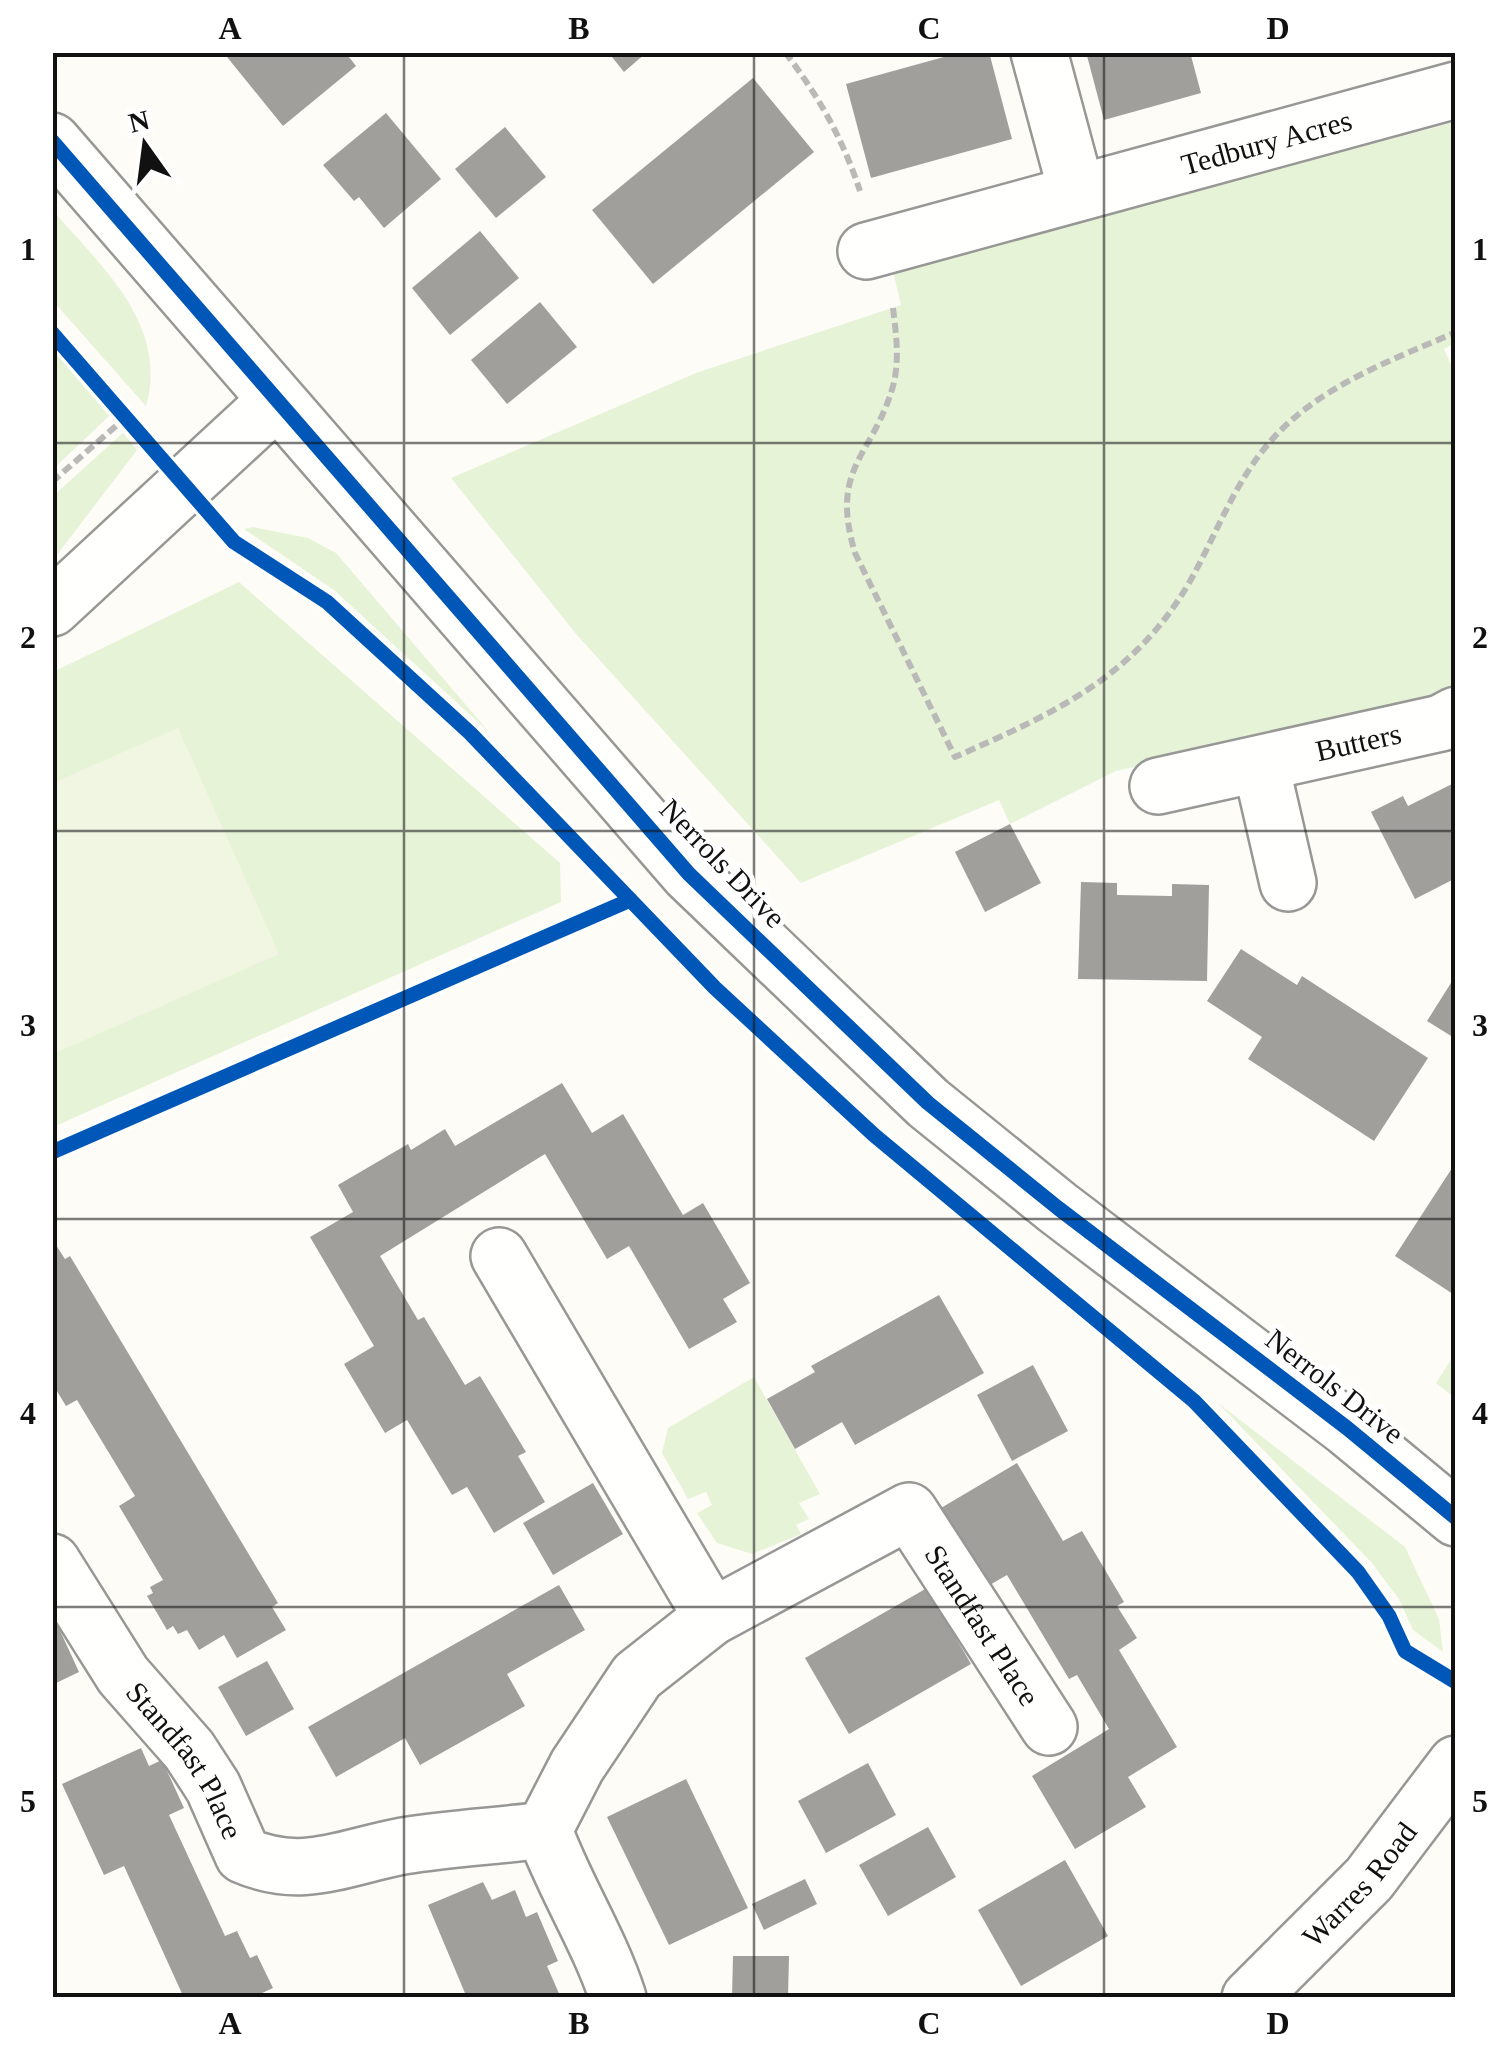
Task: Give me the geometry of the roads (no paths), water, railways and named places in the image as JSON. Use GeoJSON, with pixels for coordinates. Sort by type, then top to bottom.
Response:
{"type":"FeatureCollection","features":[{"type":"Feature","properties":{"kind":"street"},"geometry":{"type":"LineString","coordinates":[[1039,52],[1077,193]]}},
{"type":"Feature","properties":{"kind":"street","name":"Tedbury Acres"},"geometry":{"type":"LineString","coordinates":[[871,250],[1456,90]]}},
{"type":"Feature","properties":{"kind":"street","name":"Nerrols Drive"},"geometry":{"type":"LineString","coordinates":[[52,141],[689,874],[928,1103],[1456,1518]]}},
{"type":"Feature","properties":{"kind":"street"},"geometry":{"type":"LineString","coordinates":[[52,608],[181,484],[276,401]]}},
{"type":"Feature","properties":{"kind":"street","name":"Butters"},"geometry":{"type":"LineString","coordinates":[[1158,786],[1261,766],[1441,723],[1456,715]]}},
{"type":"Feature","properties":{"kind":"street"},"geometry":{"type":"LineString","coordinates":[[1261,766],[1288,882]]}},
{"type":"Feature","properties":{"kind":"street"},"geometry":{"type":"LineString","coordinates":[[500,1256],[712,1616]]}},
{"type":"Feature","properties":{"kind":"street","name":"Standfast Place"},"geometry":{"type":"LineString","coordinates":[[52,1562],[122,1675],[197,1762],[243,1854],[273,1868],[314,1866],[404,1846],[544,1830],[577,1766],[637,1676],[712,1616],[909,1511],[1049,1727]]}},
{"type":"Feature","properties":{"kind":"street","name":"Warres Road"},"geometry":{"type":"LineString","coordinates":[[1250,1998],[1369,1878],[1456,1764]]}},
{"type":"Feature","properties":{"kind":"street"},"geometry":{"type":"LineString","coordinates":[[544,1830],[561,1877],[605,1957],[618,1998]]}}]}
